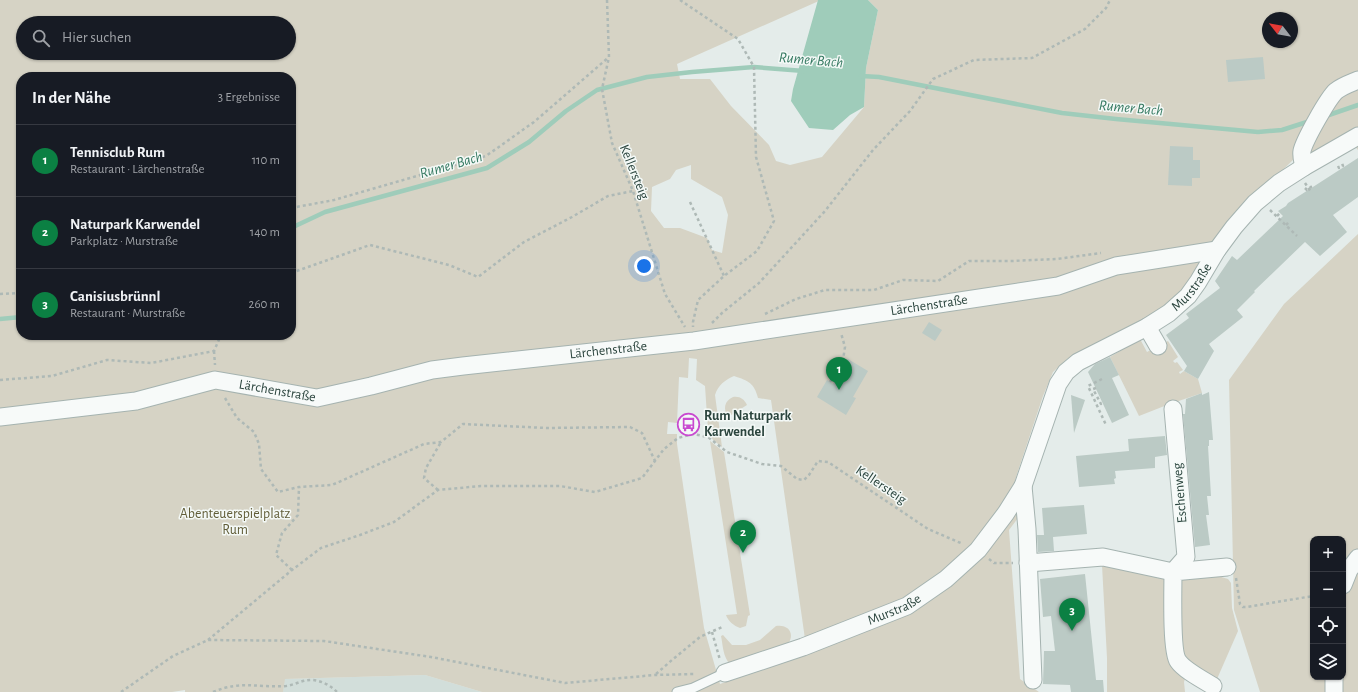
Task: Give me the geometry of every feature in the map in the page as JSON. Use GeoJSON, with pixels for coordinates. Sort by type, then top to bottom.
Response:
{"type":"FeatureCollection","features":[{"type":"Feature","properties":{"kind":"street"},"geometry":{"type":"LineString","coordinates":[[1358,80],[1340,88],[1329,99],[1302,150],[1304,167],[1358,136]]}},
{"type":"Feature","properties":{"kind":"street","name":"Murstraße"},"geometry":{"type":"LineString","coordinates":[[724,673],[803,647],[907,606],[946,579],[978,550],[1024,486],[1058,384],[1066,372],[1078,362],[1148,327],[1169,313],[1188,296],[1217,250],[1255,203],[1279,183],[1304,167]]}},
{"type":"Feature","properties":{"kind":"street","name":"Lärchenstraße"},"geometry":{"type":"LineString","coordinates":[[0,417],[136,401],[215,380],[317,398],[439,369],[694,341],[1058,286],[1116,266],[1217,250]]}},
{"type":"Feature","properties":{"kind":"street"},"geometry":{"type":"LineString","coordinates":[[1148,327],[1158,346]]}},
{"type":"Feature","properties":{"kind":"street","name":"Eschenweg"},"geometry":{"type":"LineString","coordinates":[[1173,409],[1186,557],[1173,572]]}},
{"type":"Feature","properties":{"kind":"street","name":"Murstraße"},"geometry":{"type":"LineString","coordinates":[[1024,486],[1033,680]]}},
{"type":"Feature","properties":{"kind":"street"},"geometry":{"type":"LineString","coordinates":[[1028,563],[1103,557],[1173,572],[1227,567]]}},
{"type":"Feature","properties":{"kind":"street"},"geometry":{"type":"LineString","coordinates":[[1346,578],[1349,570],[1358,558]]}},
{"type":"Feature","properties":{"kind":"street"},"geometry":{"type":"LineString","coordinates":[[1173,572],[1176,657],[1182,666],[1213,686]]}},
{"type":"Feature","properties":{"kind":"street"},"geometry":{"type":"LineString","coordinates":[[1334,680],[1334,692]]}},
{"type":"Feature","properties":{"kind":"lane"},"geometry":{"type":"LineString","coordinates":[[677,692],[693,688],[724,673]]}},
{"type":"Feature","properties":{"kind":"path","name":"Kellersteig"},"geometry":{"type":"LineString","coordinates":[[607,0],[609,57],[602,88],[612,143],[633,191],[666,294],[694,341]]}},
{"type":"Feature","properties":{"kind":"path"},"geometry":{"type":"LineString","coordinates":[[680,0],[738,39],[754,67],[756,157],[774,221],[757,250],[724,276],[698,300],[693,322],[694,341]]}},
{"type":"Feature","properties":{"kind":"path"},"geometry":{"type":"LineString","coordinates":[[694,341],[722,313],[758,283],[825,212],[873,150],[910,111],[933,79],[974,60],[1032,58],[1085,29],[1106,8],[1110,0]]}},
{"type":"Feature","properties":{"kind":"path"},"geometry":{"type":"LineString","coordinates":[[296,207],[334,200],[486,156],[534,122],[609,57]]}},
{"type":"Feature","properties":{"kind":"path"},"geometry":{"type":"LineString","coordinates":[[1308,187],[1311,192]]}},
{"type":"Feature","properties":{"kind":"path"},"geometry":{"type":"LineString","coordinates":[[296,271],[370,245],[449,265],[478,277],[524,242],[608,196],[633,191]]}},
{"type":"Feature","properties":{"kind":"path"},"geometry":{"type":"LineString","coordinates":[[690,202],[724,276]]}},
{"type":"Feature","properties":{"kind":"path"},"geometry":{"type":"LineString","coordinates":[[1268,208],[1297,236]]}},
{"type":"Feature","properties":{"kind":"path"},"geometry":{"type":"LineString","coordinates":[[1277,216],[1280,213]]}},
{"type":"Feature","properties":{"kind":"path"},"geometry":{"type":"LineString","coordinates":[[1286,225],[1289,222]]}},
{"type":"Feature","properties":{"kind":"path"},"geometry":{"type":"LineString","coordinates":[[756,332],[766,313],[796,299],[825,290],[874,290],[903,280],[938,281],[970,261],[1011,262],[1057,259],[1102,253]]}},
{"type":"Feature","properties":{"kind":"path"},"geometry":{"type":"LineString","coordinates":[[0,294],[16,293]]}},
{"type":"Feature","properties":{"kind":"path"},"geometry":{"type":"LineString","coordinates":[[830,382],[843,360],[845,347],[836,319]]}},
{"type":"Feature","properties":{"kind":"path"},"geometry":{"type":"LineString","coordinates":[[0,380],[52,376],[107,360],[151,363],[214,351],[219,340]]}},
{"type":"Feature","properties":{"kind":"path"},"geometry":{"type":"LineString","coordinates":[[1102,379],[1088,386],[1106,425]]}},
{"type":"Feature","properties":{"kind":"path"},"geometry":{"type":"LineString","coordinates":[[1096,388],[1093,389],[1101,404],[1102,403]]}},
{"type":"Feature","properties":{"kind":"path"},"geometry":{"type":"LineString","coordinates":[[1095,402],[1099,400]]}},
{"type":"Feature","properties":{"kind":"path"},"geometry":{"type":"LineString","coordinates":[[121,692],[173,656],[208,640],[292,570],[321,548],[394,522],[438,490],[481,486],[560,486],[596,492],[642,478],[655,461],[642,433],[630,427],[547,428],[463,424],[441,442],[426,468],[424,478],[438,490]]}},
{"type":"Feature","properties":{"kind":"path","name":"Kellersteig"},"geometry":{"type":"LineString","coordinates":[[655,461],[664,449],[678,438],[692,434],[708,437],[727,452],[762,464],[781,466],[797,479],[804,480],[818,461],[828,462],[928,529],[978,550]]}},
{"type":"Feature","properties":{"kind":"path"},"geometry":{"type":"LineString","coordinates":[[260,444],[261,469],[278,492],[299,487],[332,485],[424,444],[441,442]]}},
{"type":"Feature","properties":{"kind":"path"},"geometry":{"type":"LineString","coordinates":[[292,570],[276,555],[282,533],[298,515],[299,487]]}},
{"type":"Feature","properties":{"kind":"path"},"geometry":{"type":"LineString","coordinates":[[978,550],[994,563],[1028,563]]}},
{"type":"Feature","properties":{"kind":"path"},"geometry":{"type":"LineString","coordinates":[[1227,567],[1232,568],[1235,571],[1240,604],[1243,606],[1247,607],[1310,596]]}},
{"type":"Feature","properties":{"kind":"path"},"geometry":{"type":"LineString","coordinates":[[656,675],[700,637],[722,627]]}},
{"type":"Feature","properties":{"kind":"path"},"geometry":{"type":"LineString","coordinates":[[208,640],[324,641],[431,657],[565,683],[656,675],[724,673],[712,632]]}},
{"type":"Feature","properties":{"kind":"path"},"geometry":{"type":"LineString","coordinates":[[213,692],[226,687],[238,685],[282,686],[309,680],[323,682],[331,686],[337,692]]}},
{"type":"Feature","properties":{"kind":"shaded area"},"geometry":{"type":"Polygon","coordinates":[[[425,675],[482,692],[283,692],[284,679],[425,675]]]}},
{"type":"Feature","properties":{"kind":"green space","name":"Abenteuerspielplatz Rum"},"geometry":{"type":"Polygon","coordinates":[[[0,0],[821,0],[677,64],[680,79],[710,79],[731,106],[769,145],[776,161],[790,165],[822,157],[864,107],[866,68],[878,10],[868,0],[1358,0],[1358,150],[1350,140],[1304,167],[1304,143],[1293,160],[1226,225],[1193,277],[1178,296],[1160,310],[1067,359],[1053,372],[1043,396],[1016,477],[1013,491],[1021,514],[1009,530],[1020,679],[1039,692],[482,692],[425,675],[285,679],[283,692],[185,692],[185,690],[172,692],[0,692],[0,0]],[[691,165],[676,170],[670,179],[652,187],[651,211],[664,228],[680,228],[707,238],[712,250],[722,253],[728,215],[722,197],[691,179],[691,165]],[[689,358],[688,378],[679,377],[677,423],[668,422],[667,434],[677,434],[677,444],[704,628],[720,684],[807,653],[771,400],[758,398],[755,389],[750,383],[734,376],[722,383],[715,395],[722,447],[713,440],[708,431],[705,386],[696,380],[697,359],[689,358]]]}},
{"type":"Feature","properties":{"kind":"green space"},"geometry":{"type":"Polygon","coordinates":[[[1358,234],[1358,692],[1260,692],[1234,610],[1229,380],[1284,304],[1358,234]]]}},
{"type":"Feature","properties":{"kind":"green space"},"geometry":{"type":"Polygon","coordinates":[[[1140,339],[1147,352],[1168,341],[1178,357],[1173,361],[1175,363],[1177,362],[1183,370],[1179,372],[1180,374],[1184,371],[1198,379],[1202,393],[1139,416],[1110,357],[1140,339]]]}},
{"type":"Feature","properties":{"kind":"green space"},"geometry":{"type":"Polygon","coordinates":[[[733,397],[742,398],[747,405],[728,417],[725,411],[725,406],[726,403],[733,397]]]}},
{"type":"Feature","properties":{"kind":"green space"},"geometry":{"type":"Polygon","coordinates":[[[710,441],[724,452],[750,615],[748,616],[746,626],[740,628],[732,623],[726,615],[737,614],[710,441]]]}},
{"type":"Feature","properties":{"kind":"green space"},"geometry":{"type":"Polygon","coordinates":[[[1102,565],[1218,576],[1228,579],[1231,583],[1232,608],[1238,631],[1217,679],[1202,673],[1186,675],[1184,682],[1185,692],[1107,692],[1107,658],[1102,565]]]}},
{"type":"Feature","properties":{"kind":"green space"},"geometry":{"type":"Polygon","coordinates":[[[776,626],[781,626],[790,630],[791,637],[788,644],[730,664],[726,658],[721,636],[723,635],[732,645],[746,645],[760,640],[776,626]]]}},
{"type":"Feature","properties":{"kind":"water"},"geometry":{"type":"Polygon","coordinates":[[[818,0],[868,0],[878,10],[866,68],[864,107],[850,115],[833,130],[809,128],[791,101],[818,0]]]}},
{"type":"Feature","properties":{"kind":"building"},"geometry":{"type":"Polygon","coordinates":[[[1263,57],[1265,79],[1228,82],[1226,60],[1263,57]]]}},
{"type":"Feature","properties":{"kind":"building"},"geometry":{"type":"Polygon","coordinates":[[[1170,146],[1193,147],[1193,160],[1200,160],[1200,178],[1192,178],[1192,186],[1168,185],[1170,146]]]}},
{"type":"Feature","properties":{"kind":"building"},"geometry":{"type":"Polygon","coordinates":[[[1358,158],[1358,197],[1333,215],[1347,232],[1320,256],[1305,242],[1254,291],[1255,292],[1237,310],[1243,317],[1209,344],[1214,351],[1198,379],[1184,371],[1187,366],[1166,335],[1189,318],[1186,314],[1220,288],[1215,281],[1232,256],[1237,260],[1283,216],[1278,211],[1358,158]]]}},
{"type":"Feature","properties":{"kind":"building"},"geometry":{"type":"Polygon","coordinates":[[[929,322],[942,330],[935,341],[922,333],[929,322]]]}},
{"type":"Feature","properties":{"kind":"building"},"geometry":{"type":"Polygon","coordinates":[[[1110,357],[1119,375],[1112,378],[1129,415],[1112,423],[1088,372],[1095,364],[1110,357]]]}},
{"type":"Feature","properties":{"kind":"building"},"geometry":{"type":"Polygon","coordinates":[[[848,359],[868,371],[853,397],[856,398],[846,415],[817,397],[827,380],[833,384],[848,359]]]}},
{"type":"Feature","properties":{"kind":"building"},"geometry":{"type":"Polygon","coordinates":[[[1209,392],[1213,440],[1209,440],[1208,446],[1211,496],[1207,496],[1209,515],[1206,515],[1210,545],[1195,547],[1183,414],[1185,414],[1186,399],[1209,392]]]}},
{"type":"Feature","properties":{"kind":"building"},"geometry":{"type":"Polygon","coordinates":[[[1071,395],[1085,400],[1074,433],[1071,395]]]}},
{"type":"Feature","properties":{"kind":"building"},"geometry":{"type":"Polygon","coordinates":[[[1165,436],[1167,455],[1155,457],[1155,468],[1115,471],[1115,484],[1079,487],[1076,456],[1129,451],[1128,439],[1165,436]]]}},
{"type":"Feature","properties":{"kind":"building"},"geometry":{"type":"Polygon","coordinates":[[[1084,505],[1087,534],[1053,537],[1054,551],[1038,552],[1037,535],[1044,535],[1042,508],[1084,505]]]}},
{"type":"Feature","properties":{"kind":"building"},"geometry":{"type":"Polygon","coordinates":[[[1085,574],[1096,680],[1103,680],[1104,692],[1071,692],[1070,685],[1043,684],[1044,651],[1055,651],[1051,616],[1043,617],[1040,579],[1085,574]]]}},
{"type":"Feature","properties":{"kind":"waterway","name":"Rumer Bach"},"geometry":{"type":"LineString","coordinates":[[296,226],[325,212],[487,168],[529,142],[566,111],[597,90],[647,77],[692,72],[754,67],[804,71]]}},
{"type":"Feature","properties":{"kind":"waterway","name":"Rumer Bach"},"geometry":{"type":"LineString","coordinates":[[861,76],[879,77],[1062,113],[1116,119],[1258,132],[1282,130],[1310,121]]}},
{"type":"Feature","properties":{"kind":"waterway","name":"Rumer Bach"},"geometry":{"type":"LineString","coordinates":[[1323,117],[1358,105]]}},
{"type":"Feature","properties":{"kind":"waterway","name":"Rumer Bach"},"geometry":{"type":"LineString","coordinates":[[0,319],[16,317]]}},
{"type":"Feature","properties":{"kind":"place","name":"Tennisclub Rum"},"geometry":{"type":"Point","coordinates":[839,390]}},
{"type":"Feature","properties":{"kind":"place","name":"Rum Naturpark Karwendel"},"geometry":{"type":"Point","coordinates":[688,424]}},
{"type":"Feature","properties":{"kind":"place","name":"Naturpark Karwendel"},"geometry":{"type":"Point","coordinates":[743,553]}},
{"type":"Feature","properties":{"kind":"place","name":"Canisiusbrünnl"},"geometry":{"type":"Point","coordinates":[1072,631]}}]}
